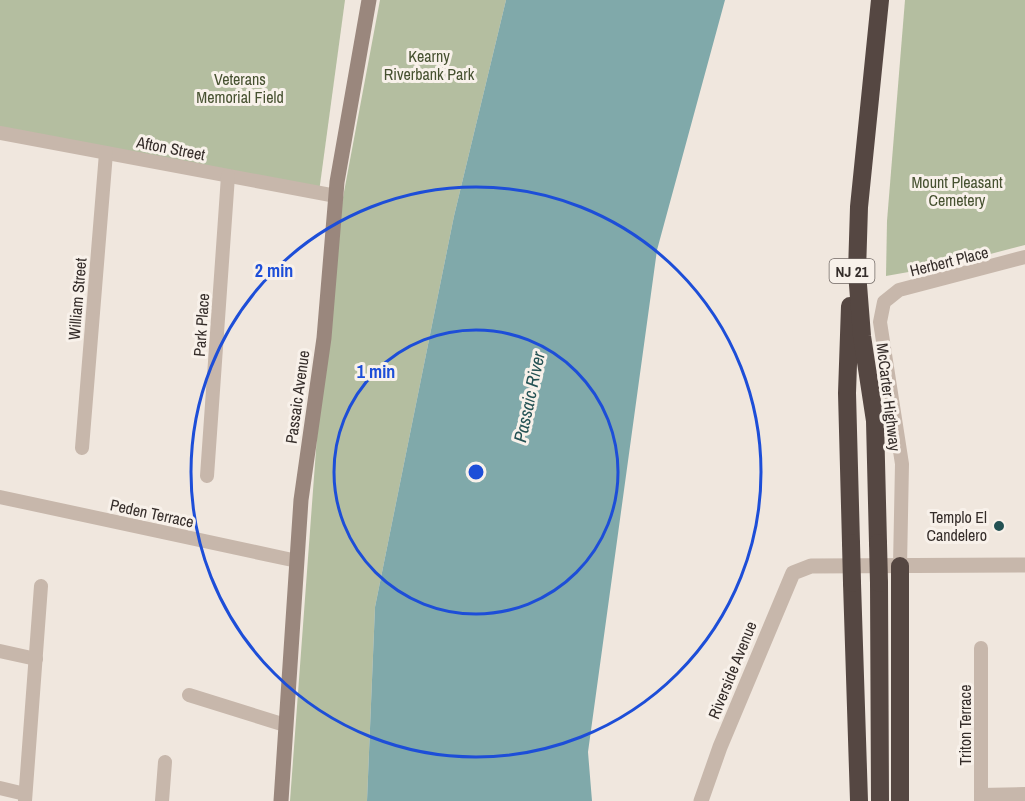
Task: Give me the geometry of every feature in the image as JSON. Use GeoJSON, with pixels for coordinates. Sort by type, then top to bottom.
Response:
{"type":"FeatureCollection","features":[{"type":"Feature","properties":{"kind":"highway","name":"McCarter Highway"},"geometry":{"type":"LineString","coordinates":[[879,0],[857,240],[858,305],[877,453],[880,801]]}},
{"type":"Feature","properties":{"kind":"highway","name":"McCarter Highway"},"geometry":{"type":"LineString","coordinates":[[859,800],[847,403],[850,311],[879,0]]}},
{"type":"Feature","properties":{"kind":"highway"},"geometry":{"type":"LineString","coordinates":[[900,566],[900,801]]}},
{"type":"Feature","properties":{"kind":"main road","name":"Passaic Avenue"},"geometry":{"type":"LineString","coordinates":[[280,801],[305,470],[324,338],[344,129],[369,0]]}},
{"type":"Feature","properties":{"kind":"street","name":"Afton Street"},"geometry":{"type":"LineString","coordinates":[[0,133],[336,196]]}},
{"type":"Feature","properties":{"kind":"street","name":"William Street"},"geometry":{"type":"LineString","coordinates":[[82,448],[106,153]]}},
{"type":"Feature","properties":{"kind":"street","name":"Park Place"},"geometry":{"type":"LineString","coordinates":[[207,476],[228,176]]}},
{"type":"Feature","properties":{"kind":"street","name":"Herbert Place"},"geometry":{"type":"LineString","coordinates":[[900,566],[902,464],[880,322],[884,302],[899,290],[1025,257]]}},
{"type":"Feature","properties":{"kind":"street","name":"Peden Terrace"},"geometry":{"type":"LineString","coordinates":[[0,497],[297,561]]}},
{"type":"Feature","properties":{"kind":"street"},"geometry":{"type":"LineString","coordinates":[[900,566],[1025,565]]}},
{"type":"Feature","properties":{"kind":"street","name":"Riverside Avenue"},"geometry":{"type":"LineString","coordinates":[[701,801],[790,577],[799,569],[811,567],[900,566]]}},
{"type":"Feature","properties":{"kind":"street"},"geometry":{"type":"LineString","coordinates":[[0,788],[25,797],[41,586]]}},
{"type":"Feature","properties":{"kind":"street","name":"Triton Terrace"},"geometry":{"type":"LineString","coordinates":[[981,648],[981,798]]}},
{"type":"Feature","properties":{"kind":"street"},"geometry":{"type":"LineString","coordinates":[[0,651],[36,658]]}},
{"type":"Feature","properties":{"kind":"street"},"geometry":{"type":"LineString","coordinates":[[189,695],[285,725]]}},
{"type":"Feature","properties":{"kind":"street"},"geometry":{"type":"LineString","coordinates":[[162,801],[165,762]]}},
{"type":"Feature","properties":{"kind":"street"},"geometry":{"type":"LineString","coordinates":[[981,798],[1025,794]]}},
{"type":"Feature","properties":{"kind":"green space","name":"Veterans Memorial Field"},"geometry":{"type":"Polygon","coordinates":[[[0,0],[345,0],[319,192],[0,132],[0,0]]]}},
{"type":"Feature","properties":{"kind":"green space","name":"Kearny Riverbank Park"},"geometry":{"type":"Polygon","coordinates":[[[380,0],[506,0],[454,216],[375,607],[367,801],[290,801],[318,423],[341,208],[380,0]]]}},
{"type":"Feature","properties":{"kind":"green space","name":"Mount Pleasant Cemetery"},"geometry":{"type":"Polygon","coordinates":[[[905,0],[1025,0],[1025,245],[948,265],[886,276],[887,221],[905,0]]]}},
{"type":"Feature","properties":{"kind":"water","name":"Passaic River"},"geometry":{"type":"Polygon","coordinates":[[[506,0],[725,0],[657,250],[588,752],[592,801],[367,801],[375,607],[454,216],[506,0]]]}},
{"type":"Feature","properties":{"kind":"place","name":"Templo El Candelero"},"geometry":{"type":"Point","coordinates":[999,526]}}]}
